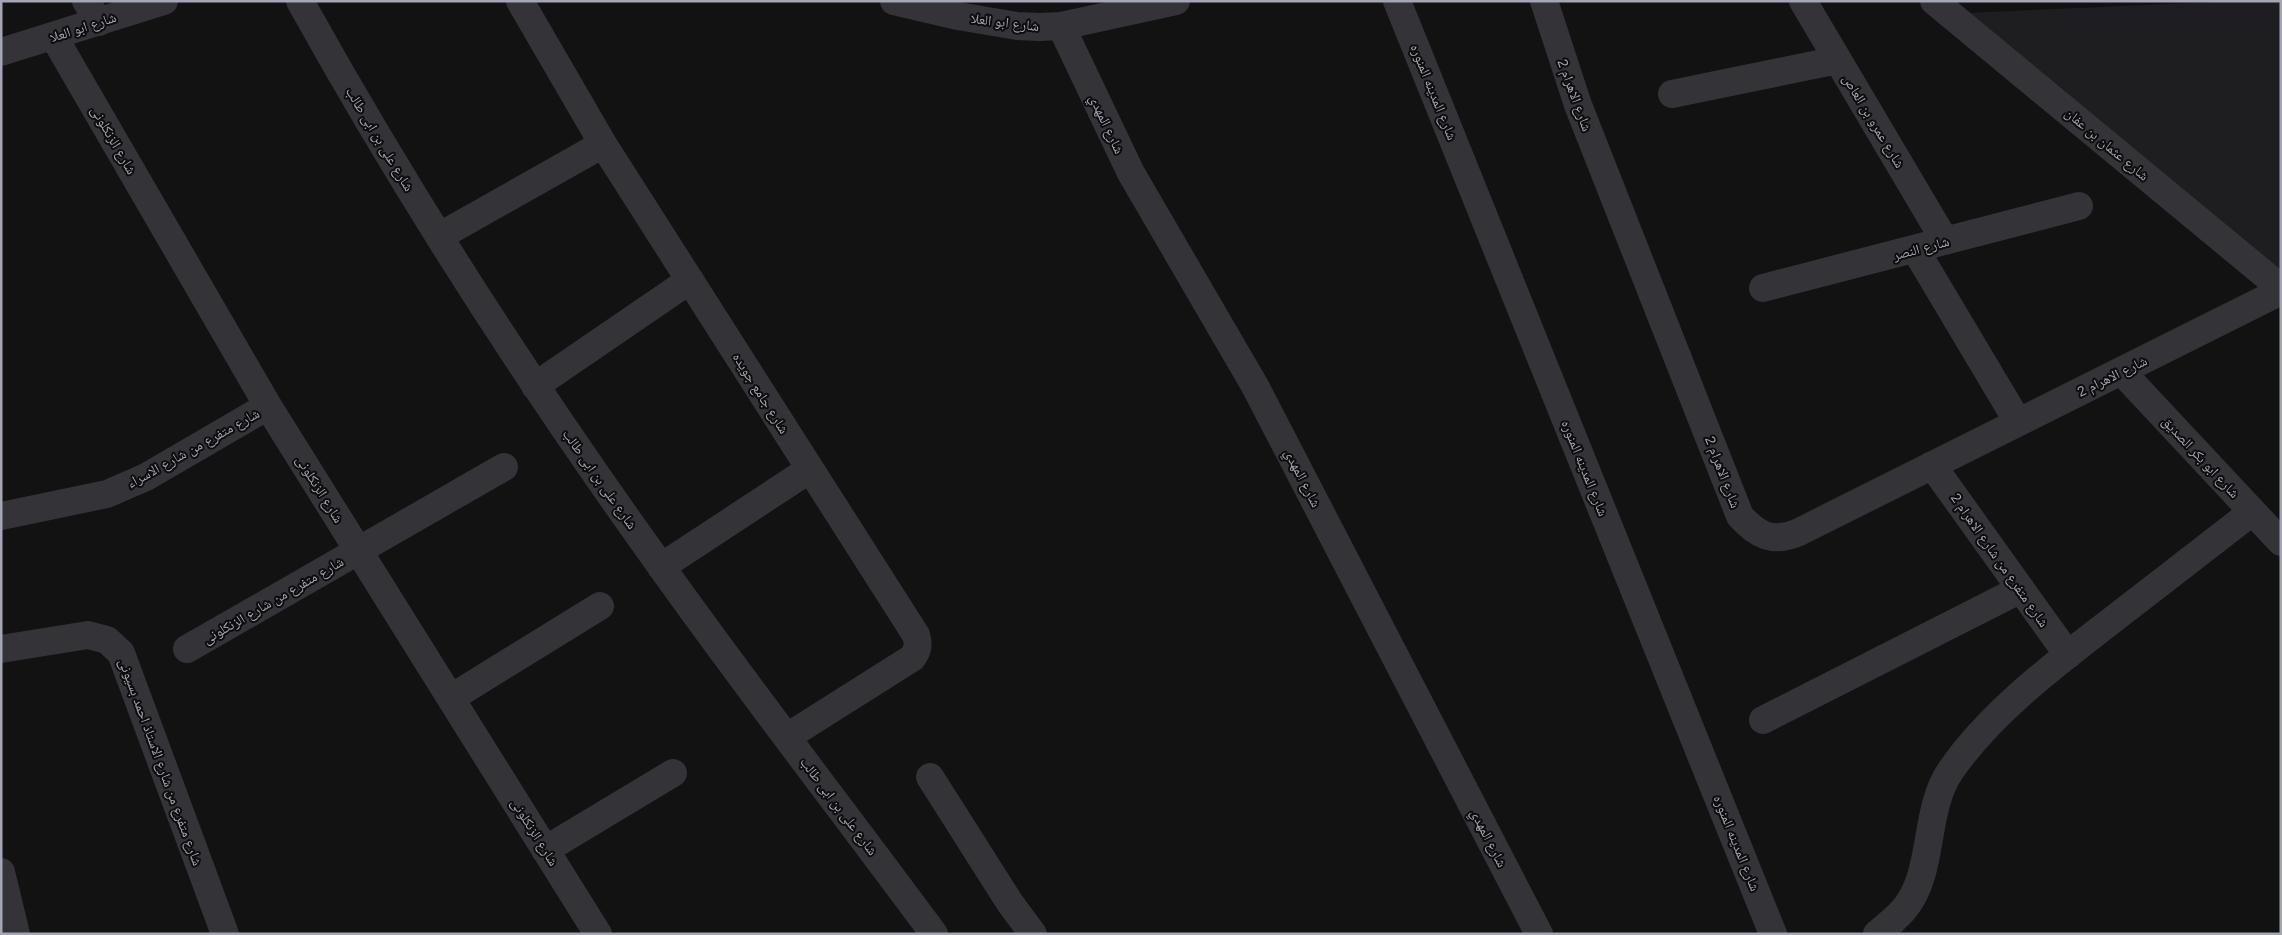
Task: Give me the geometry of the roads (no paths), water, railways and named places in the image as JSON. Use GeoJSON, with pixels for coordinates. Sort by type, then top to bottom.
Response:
{"type":"FeatureCollection","features":[{"type":"Feature","properties":{"kind":"street","name":"شارع ابو العلا"},"geometry":{"type":"LineString","coordinates":[[1,52],[54,37],[93,12],[164,1]]}},
{"type":"Feature","properties":{"kind":"street","name":"شارع على بن ابى طالب"},"geometry":{"type":"LineString","coordinates":[[300,1],[349,88],[535,386],[661,567],[934,934]]}},
{"type":"Feature","properties":{"kind":"street","name":"شارع جامع جويده"},"geometry":{"type":"LineString","coordinates":[[520,1],[603,144],[916,635],[918,651],[912,658],[787,737]]}},
{"type":"Feature","properties":{"kind":"street","name":"شارع ابو العلا"},"geometry":{"type":"LineString","coordinates":[[894,1],[1017,26],[1061,26],[1176,1]]}},
{"type":"Feature","properties":{"kind":"street","name":"شارع المدينه المنوره"},"geometry":{"type":"LineString","coordinates":[[1397,1],[1773,934]]}},
{"type":"Feature","properties":{"kind":"street","name":"شارع الاهرام 2"},"geometry":{"type":"LineString","coordinates":[[1544,1],[1578,106],[1740,516],[1752,529],[1768,536],[1784,538],[2281,292]]}},
{"type":"Feature","properties":{"kind":"street","name":"شارع عمرو بن العاص"},"geometry":{"type":"LineString","coordinates":[[1803,1],[1945,241]]}},
{"type":"Feature","properties":{"kind":"street","name":"شارع عثمان بن عفان"},"geometry":{"type":"LineString","coordinates":[[1934,1],[2281,288]]}},
{"type":"Feature","properties":{"kind":"street","name":"شارع المهدي"},"geometry":{"type":"LineString","coordinates":[[1061,26],[1131,172],[1255,386],[1539,934]]}},
{"type":"Feature","properties":{"kind":"street","name":"شارع الزنكلونى"},"geometry":{"type":"LineString","coordinates":[[54,37],[268,406],[598,934]]}},
{"type":"Feature","properties":{"kind":"street"},"geometry":{"type":"LineString","coordinates":[[1672,94],[1838,60]]}},
{"type":"Feature","properties":{"kind":"street"},"geometry":{"type":"LineString","coordinates":[[440,236],[603,144]]}},
{"type":"Feature","properties":{"kind":"street","name":"شارع النصر"},"geometry":{"type":"LineString","coordinates":[[1763,288],[2079,206]]}},
{"type":"Feature","properties":{"kind":"street"},"geometry":{"type":"LineString","coordinates":[[1915,249],[2018,422]]}},
{"type":"Feature","properties":{"kind":"street"},"geometry":{"type":"LineString","coordinates":[[535,386],[690,280]]}},
{"type":"Feature","properties":{"kind":"street","name":"شارع ابو بكر الصديق"},"geometry":{"type":"LineString","coordinates":[[2121,371],[2281,542]]}},
{"type":"Feature","properties":{"kind":"street","name":"شارع متفرع من شارع الاسراء"},"geometry":{"type":"LineString","coordinates":[[1,516],[107,494],[146,477],[268,406]]}},
{"type":"Feature","properties":{"kind":"street","name":"شارع متفرع من شارع الاهرام 2"},"geometry":{"type":"LineString","coordinates":[[1932,465],[2068,655]]}},
{"type":"Feature","properties":{"kind":"street","name":"شارع متفرع من شارع الزنكلونى"},"geometry":{"type":"LineString","coordinates":[[187,649],[504,467]]}},
{"type":"Feature","properties":{"kind":"street"},"geometry":{"type":"LineString","coordinates":[[661,567],[810,469]]}},
{"type":"Feature","properties":{"kind":"street"},"geometry":{"type":"LineString","coordinates":[[1877,934],[1905,908],[1918,884],[1935,805],[1951,770],[1989,726],[2021,694],[2068,655],[2252,512]]}},
{"type":"Feature","properties":{"kind":"street"},"geometry":{"type":"LineString","coordinates":[[1763,720],[2021,589]]}},
{"type":"Feature","properties":{"kind":"street"},"geometry":{"type":"LineString","coordinates":[[451,698],[600,606]]}},
{"type":"Feature","properties":{"kind":"street","name":"شارع متفرع من شارع الاستاذ احمد بسيونى"},"geometry":{"type":"LineString","coordinates":[[1,649],[88,635],[107,640],[121,654],[225,934]]}},
{"type":"Feature","properties":{"kind":"street"},"geometry":{"type":"LineString","coordinates":[[546,850],[673,773]]}},
{"type":"Feature","properties":{"kind":"street"},"geometry":{"type":"LineString","coordinates":[[930,777],[1010,903],[1034,934]]}},
{"type":"Feature","properties":{"kind":"street"},"geometry":{"type":"LineString","coordinates":[[1,872],[16,934]]}}]}
